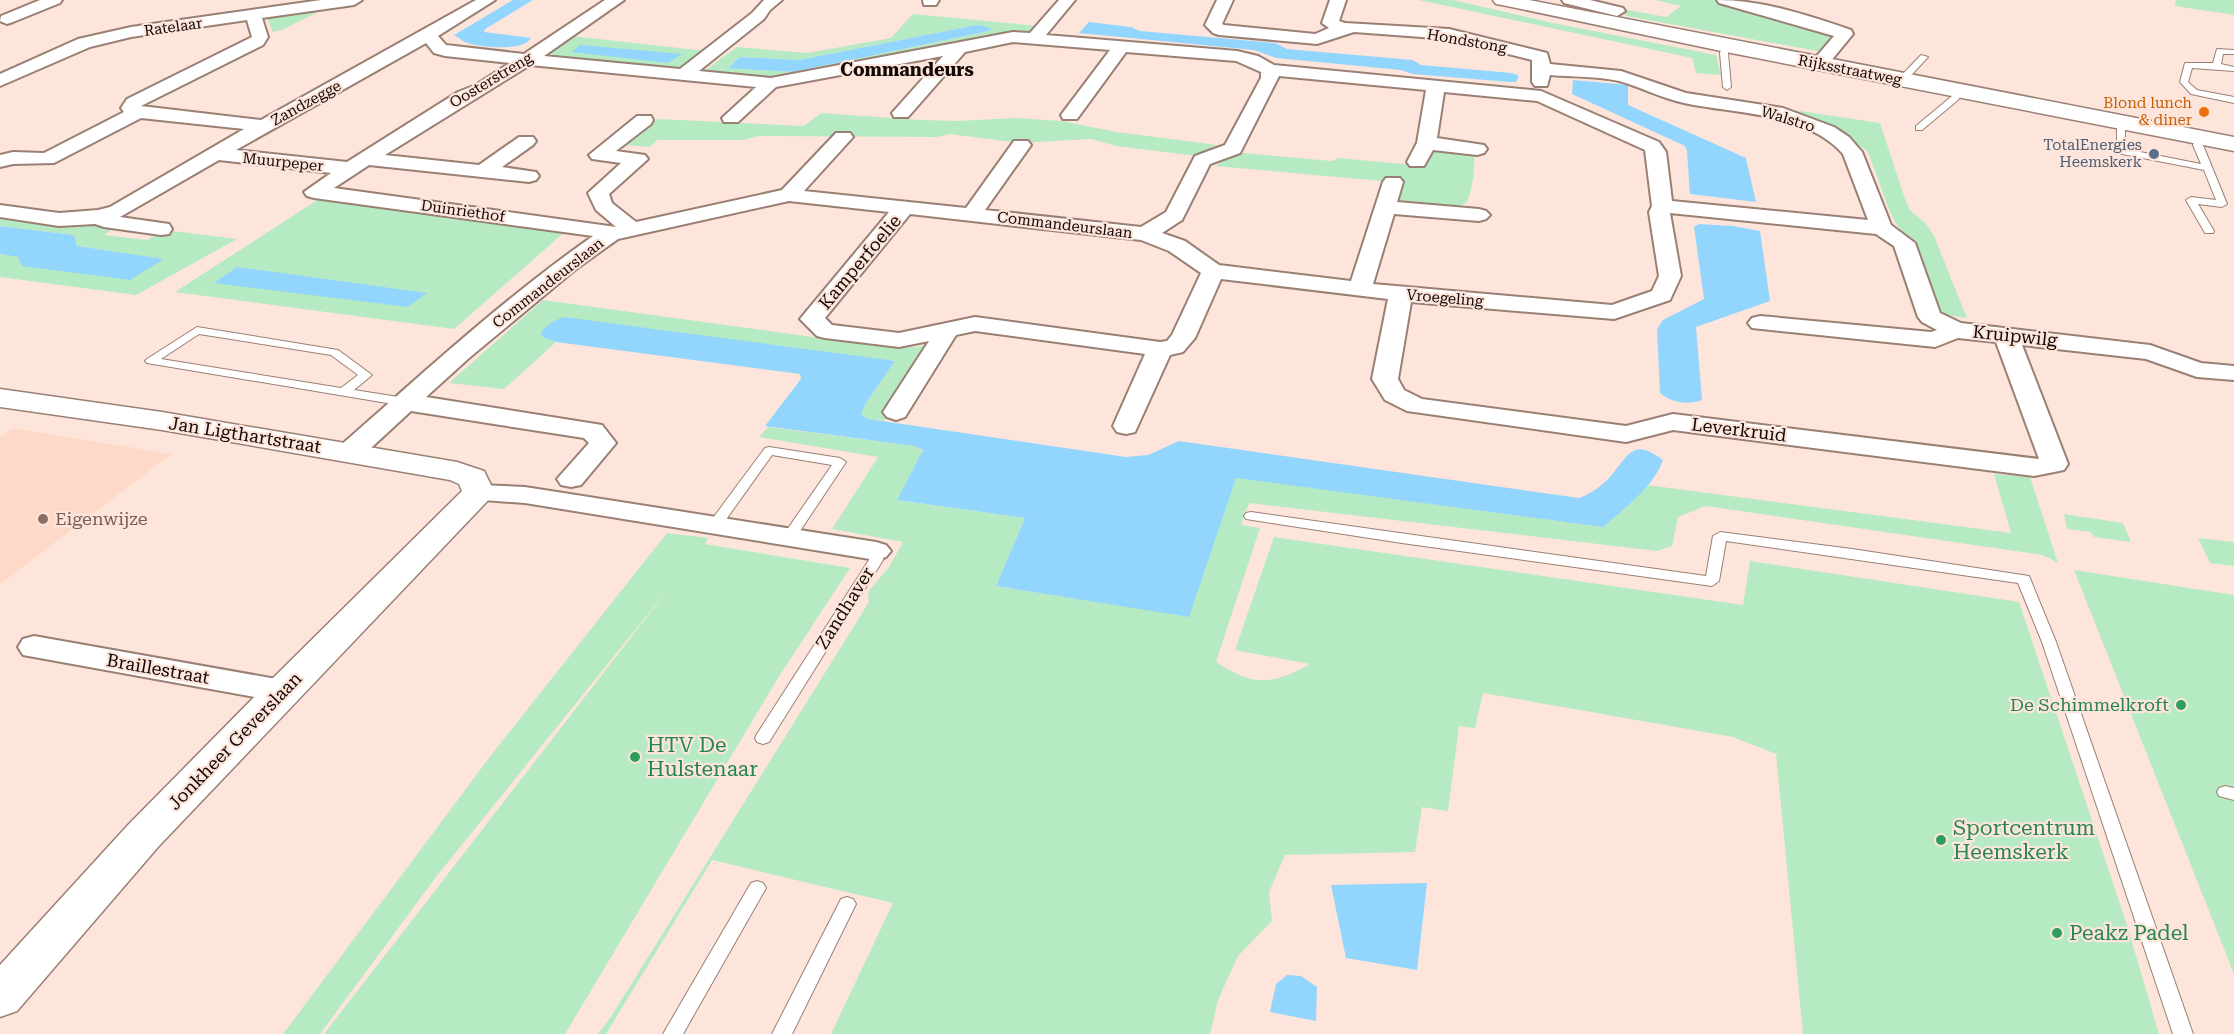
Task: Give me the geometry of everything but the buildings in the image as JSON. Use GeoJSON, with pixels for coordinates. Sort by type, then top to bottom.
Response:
{"type":"FeatureCollection","features":[{"type":"Feature","properties":{"kind":"main road","name":"Rijksstraatweg"},"geometry":{"type":"LineString","coordinates":[[1502,0],[1616,11],[1726,46],[2234,144]]}},
{"type":"Feature","properties":{"kind":"main road","name":"Jan Ligthartstraat"},"geometry":{"type":"LineString","coordinates":[[4,401],[350,452],[457,472],[473,478],[479,494]]}},
{"type":"Feature","properties":{"kind":"main road","name":"Jonkheer Geverslaan"},"geometry":{"type":"LineString","coordinates":[[0,997],[143,836],[479,494]]}},
{"type":"Feature","properties":{"kind":"street"},"geometry":{"type":"LineString","coordinates":[[3,29],[54,0]]}},
{"type":"Feature","properties":{"kind":"street","name":"Ratelaar"},"geometry":{"type":"LineString","coordinates":[[0,81],[84,43],[131,32],[253,15],[322,2],[354,0]]}},
{"type":"Feature","properties":{"kind":"street"},"geometry":{"type":"LineString","coordinates":[[480,0],[487,0]]}},
{"type":"Feature","properties":{"kind":"street","name":"Zandzegge"},"geometry":{"type":"LineString","coordinates":[[138,112],[264,126],[487,0]]}},
{"type":"Feature","properties":{"kind":"street","name":"Oosterstreng"},"geometry":{"type":"LineString","coordinates":[[314,192],[464,96],[482,89],[616,0]]}},
{"type":"Feature","properties":{"kind":"street"},"geometry":{"type":"LineString","coordinates":[[683,75],[758,16],[764,7],[774,0]]}},
{"type":"Feature","properties":{"kind":"street"},"geometry":{"type":"LineString","coordinates":[[1035,38],[1067,0]]}},
{"type":"Feature","properties":{"kind":"street","name":"Hondstong"},"geometry":{"type":"LineString","coordinates":[[1225,0],[1213,25],[1220,30],[1317,39],[1344,28],[1449,34],[1532,53],[1541,57],[1542,69]]}},
{"type":"Feature","properties":{"kind":"street"},"geometry":{"type":"LineString","coordinates":[[1338,0],[1330,23],[1344,28]]}},
{"type":"Feature","properties":{"kind":"street","name":"Rijksstraatweg"},"geometry":{"type":"LineString","coordinates":[[1570,0],[1616,11]]}},
{"type":"Feature","properties":{"kind":"street"},"geometry":{"type":"LineString","coordinates":[[1725,0],[1817,24],[1845,34],[1819,64]]}},
{"type":"Feature","properties":{"kind":"street"},"geometry":{"type":"LineString","coordinates":[[138,112],[130,108],[133,103],[257,41],[260,37],[253,15]]}},
{"type":"Feature","properties":{"kind":"street"},"geometry":{"type":"LineString","coordinates":[[428,35],[440,50],[445,51],[771,83],[1002,38],[1035,38],[1237,56],[1252,60],[1270,70]]}},
{"type":"Feature","properties":{"kind":"street"},"geometry":{"type":"LineString","coordinates":[[1071,115],[1122,46]]}},
{"type":"Feature","properties":{"kind":"street"},"geometry":{"type":"LineString","coordinates":[[901,113],[959,48]]}},
{"type":"Feature","properties":{"kind":"street"},"geometry":{"type":"LineString","coordinates":[[1541,96],[1542,69]]}},
{"type":"Feature","properties":{"kind":"street","name":"Walstro"},"geometry":{"type":"LineString","coordinates":[[1542,69],[1621,76],[1685,98],[1776,112],[1803,120],[1827,131],[1842,141],[1852,152],[1882,228]]}},
{"type":"Feature","properties":{"kind":"street","name":"Vroegeling"},"geometry":{"type":"LineString","coordinates":[[1145,234],[1177,246],[1213,271],[1401,294],[1614,312],[1662,295],[1670,276],[1659,212],[1662,206],[1656,152],[1652,147],[1541,96],[1270,70]]}},
{"type":"Feature","properties":{"kind":"street","name":"Commandeurslaan"},"geometry":{"type":"LineString","coordinates":[[350,452],[405,402],[568,264],[611,234],[789,195],[1145,234],[1175,216],[1202,160],[1233,149],[1270,78],[1270,70]]}},
{"type":"Feature","properties":{"kind":"street"},"geometry":{"type":"LineString","coordinates":[[731,118],[771,83]]}},
{"type":"Feature","properties":{"kind":"street"},"geometry":{"type":"LineString","coordinates":[[1417,162],[1427,143],[1436,86]]}},
{"type":"Feature","properties":{"kind":"street"},"geometry":{"type":"LineString","coordinates":[[0,161],[13,158],[47,159],[138,112]]}},
{"type":"Feature","properties":{"kind":"street"},"geometry":{"type":"LineString","coordinates":[[632,229],[603,206],[598,193],[638,159],[599,155],[644,120]]}},
{"type":"Feature","properties":{"kind":"street","name":"Muurpeper"},"geometry":{"type":"LineString","coordinates":[[0,211],[72,221],[102,217],[117,211],[264,126]]}},
{"type":"Feature","properties":{"kind":"street"},"geometry":{"type":"LineString","coordinates":[[789,195],[843,137]]}},
{"type":"Feature","properties":{"kind":"street"},"geometry":{"type":"LineString","coordinates":[[485,170],[526,141]]}},
{"type":"Feature","properties":{"kind":"street"},"geometry":{"type":"LineString","coordinates":[[1427,143],[1477,149]]}},
{"type":"Feature","properties":{"kind":"street"},"geometry":{"type":"LineString","coordinates":[[972,214],[1021,145]]}},
{"type":"Feature","properties":{"kind":"street","name":"Muurpeper"},"geometry":{"type":"LineString","coordinates":[[215,154],[359,164]]}},
{"type":"Feature","properties":{"kind":"street"},"geometry":{"type":"LineString","coordinates":[[359,164],[485,170],[529,176]]}},
{"type":"Feature","properties":{"kind":"street"},"geometry":{"type":"LineString","coordinates":[[1360,289],[1393,182]]}},
{"type":"Feature","properties":{"kind":"street","name":"Duinriethof"},"geometry":{"type":"LineString","coordinates":[[314,192],[577,226],[611,234]]}},
{"type":"Feature","properties":{"kind":"street"},"geometry":{"type":"LineString","coordinates":[[1662,206],[1882,228],[1904,243],[1930,317],[1955,330]]}},
{"type":"Feature","properties":{"kind":"street","name":"Kamperfoelie"},"geometry":{"type":"LineString","coordinates":[[905,207],[812,319],[825,331],[899,340],[975,324],[1160,349]]}},
{"type":"Feature","properties":{"kind":"street"},"geometry":{"type":"LineString","coordinates":[[1386,207],[1479,215]]}},
{"type":"Feature","properties":{"kind":"street","name":"Muurpeper"},"geometry":{"type":"LineString","coordinates":[[102,217],[104,221],[161,229]]}},
{"type":"Feature","properties":{"kind":"street"},"geometry":{"type":"LineString","coordinates":[[1126,426],[1160,349],[1174,347],[1183,338],[1213,271]]}},
{"type":"Feature","properties":{"kind":"street","name":"Leverkruid"},"geometry":{"type":"LineString","coordinates":[[1401,294],[1385,379],[1394,395],[1416,406],[1626,434],[1673,422],[2034,468],[2054,464],[2006,335]]}},
{"type":"Feature","properties":{"kind":"street","name":"Kruipwilg"},"geometry":{"type":"LineString","coordinates":[[1760,323],[1935,340],[1955,330],[2006,335],[2150,352],[2198,370],[2234,373]]}},
{"type":"Feature","properties":{"kind":"street"},"geometry":{"type":"LineString","coordinates":[[896,412],[947,331]]}},
{"type":"Feature","properties":{"kind":"street"},"geometry":{"type":"LineString","coordinates":[[405,402],[593,431],[603,443],[571,479]]}},
{"type":"Feature","properties":{"kind":"street","name":"Zandhaver"},"geometry":{"type":"LineString","coordinates":[[479,494],[525,495],[876,551]]}},
{"type":"Feature","properties":{"kind":"street","name":"Braillestraat"},"geometry":{"type":"LineString","coordinates":[[34,647],[282,692]]}},
{"type":"Feature","properties":{"kind":"lane"},"geometry":{"type":"LineString","coordinates":[[1726,46],[1724,53],[1727,87]]}},
{"type":"Feature","properties":{"kind":"lane"},"geometry":{"type":"LineString","coordinates":[[2216,66],[2220,51],[2234,52]]}},
{"type":"Feature","properties":{"kind":"lane"},"geometry":{"type":"LineString","coordinates":[[1902,80],[1923,57]]}},
{"type":"Feature","properties":{"kind":"lane"},"geometry":{"type":"LineString","coordinates":[[2234,69],[2188,65],[2184,82],[2194,92],[2234,100]]}},
{"type":"Feature","properties":{"kind":"lane"},"geometry":{"type":"LineString","coordinates":[[1919,128],[1955,98],[1960,91]]}},
{"type":"Feature","properties":{"kind":"lane"},"geometry":{"type":"LineString","coordinates":[[2121,122],[2120,151],[2207,168]]}},
{"type":"Feature","properties":{"kind":"lane"},"geometry":{"type":"LineString","coordinates":[[2199,137],[2198,145],[2222,204],[2191,200],[2209,231]]}},
{"type":"Feature","properties":{"kind":"lane"},"geometry":{"type":"LineString","coordinates":[[344,392],[366,375],[334,352],[197,330],[151,361],[405,402]]}},
{"type":"Feature","properties":{"kind":"lane"},"geometry":{"type":"LineString","coordinates":[[715,525],[769,451],[840,462],[789,537]]}},
{"type":"Feature","properties":{"kind":"lane"},"geometry":{"type":"LineString","coordinates":[[1251,516],[1712,581],[1720,536],[2024,579],[2049,642],[2183,1034]]}},
{"type":"Feature","properties":{"kind":"lane","name":"Zandhaver"},"geometry":{"type":"LineString","coordinates":[[763,738],[876,560],[876,551]]}},
{"type":"Feature","properties":{"kind":"lane"},"geometry":{"type":"LineString","coordinates":[[674,1034],[757,888]]}},
{"type":"Feature","properties":{"kind":"lane"},"geometry":{"type":"LineString","coordinates":[[782,1034],[847,904]]}},
{"type":"Feature","properties":{"kind":"shaded area","name":"Eigenwijze"},"geometry":{"type":"Polygon","coordinates":[[[13,428],[172,454],[0,584],[0,437],[13,428]]]}},
{"type":"Feature","properties":{"kind":"green space"},"geometry":{"type":"Polygon","coordinates":[[[1419,0],[1453,0],[1553,23],[1716,55],[1721,75],[1696,73],[1692,58],[1419,0]]]}},
{"type":"Feature","properties":{"kind":"green space"},"geometry":{"type":"Polygon","coordinates":[[[1655,0],[1720,0],[1836,33],[1823,52],[1626,16],[1622,9],[1666,17],[1681,6],[1655,0]]]}},
{"type":"Feature","properties":{"kind":"green space"},"geometry":{"type":"Polygon","coordinates":[[[2176,0],[2234,0],[2234,15],[2175,6],[2176,0]]]}},
{"type":"Feature","properties":{"kind":"green space"},"geometry":{"type":"Polygon","coordinates":[[[324,9],[273,32],[267,18],[273,16],[324,9]]]}},
{"type":"Feature","properties":{"kind":"green space"},"geometry":{"type":"Polygon","coordinates":[[[913,14],[1038,26],[1032,34],[774,78],[704,71],[737,47],[807,53],[891,38],[913,14]],[[977,25],[799,60],[740,57],[728,67],[794,72],[993,30],[977,25]]]}},
{"type":"Feature","properties":{"kind":"green space"},"geometry":{"type":"Polygon","coordinates":[[[571,36],[706,51],[680,70],[547,57],[571,36]]]}},
{"type":"Feature","properties":{"kind":"green space"},"geometry":{"type":"Polygon","coordinates":[[[1786,109],[1880,123],[1910,210],[1926,224],[1934,236],[1967,318],[1941,314],[1913,244],[1896,224],[1890,212],[1868,152],[1835,126],[1786,109]]]}},
{"type":"Feature","properties":{"kind":"green space"},"geometry":{"type":"Polygon","coordinates":[[[821,113],[921,120],[1015,118],[1061,121],[1117,132],[1217,145],[1197,156],[1116,146],[1091,139],[1019,143],[949,134],[937,137],[759,136],[744,140],[658,140],[649,147],[625,145],[658,119],[804,126],[821,113]]]}},
{"type":"Feature","properties":{"kind":"green space"},"geometry":{"type":"Polygon","coordinates":[[[1434,149],[1474,153],[1473,178],[1467,202],[1459,206],[1398,202],[1394,197],[1393,182],[1216,166],[1223,160],[1243,153],[1414,165],[1434,149]]]}},
{"type":"Feature","properties":{"kind":"green space"},"geometry":{"type":"Polygon","coordinates":[[[322,197],[413,209],[420,213],[567,230],[454,329],[175,292],[322,197]]]}},
{"type":"Feature","properties":{"kind":"green space"},"geometry":{"type":"Polygon","coordinates":[[[0,215],[117,226],[104,235],[147,240],[165,230],[237,239],[136,295],[0,277],[0,254],[18,257],[162,259],[76,246],[74,235],[0,226],[0,215]]]}},
{"type":"Feature","properties":{"kind":"green space"},"geometry":{"type":"Polygon","coordinates":[[[543,300],[893,348],[929,344],[884,421],[868,419],[861,414],[895,361],[544,338],[556,342],[504,389],[449,383],[543,300]]]}},
{"type":"Feature","properties":{"kind":"green space"},"geometry":{"type":"Polygon","coordinates":[[[768,427],[914,446],[923,451],[897,500],[1025,518],[996,586],[1188,616],[1236,477],[1603,527],[1647,485],[2011,533],[1994,474],[2030,477],[2058,563],[2043,555],[1706,506],[1678,517],[1672,546],[1657,551],[1249,503],[1241,525],[1260,528],[1216,662],[1241,676],[1262,680],[1284,676],[1310,664],[1235,650],[1274,537],[1743,605],[1750,561],[2019,602],[2127,925],[2159,1034],[1803,1034],[1776,754],[1733,737],[1483,693],[1475,728],[1459,726],[1448,811],[1422,807],[1415,852],[1285,855],[1269,892],[1272,921],[1238,956],[1218,1000],[1210,1034],[831,1034],[893,903],[712,860],[606,1034],[598,1034],[869,602],[868,592],[889,567],[903,542],[832,529],[878,457],[759,437],[768,427]]]}},
{"type":"Feature","properties":{"kind":"green space"},"geometry":{"type":"Polygon","coordinates":[[[2064,514],[2123,523],[2131,542],[2094,537],[2091,532],[2067,529],[2064,514]]]}},
{"type":"Feature","properties":{"kind":"green space","name":"HTV De Hulstenaar"},"geometry":{"type":"Polygon","coordinates":[[[667,533],[708,538],[705,544],[850,568],[778,678],[565,1034],[324,1034],[673,583],[436,877],[320,1034],[283,1034],[492,754],[667,533]]]}},
{"type":"Feature","properties":{"kind":"green space"},"geometry":{"type":"Polygon","coordinates":[[[2198,538],[2234,542],[2234,566],[2210,563],[2198,538]]]}},
{"type":"Feature","properties":{"kind":"green space","name":"De Schimmelkroft"},"geometry":{"type":"Polygon","coordinates":[[[2074,570],[2234,595],[2234,974],[2074,570]]]}},
{"type":"Feature","properties":{"kind":"water"},"geometry":{"type":"Polygon","coordinates":[[[513,0],[533,0],[485,29],[484,32],[531,38],[527,42],[511,47],[492,47],[467,43],[454,35],[513,0]]]}},
{"type":"Feature","properties":{"kind":"water"},"geometry":{"type":"Polygon","coordinates":[[[1089,22],[1131,27],[1140,31],[1275,43],[1287,49],[1413,60],[1421,65],[1512,73],[1519,76],[1516,82],[1510,82],[1413,74],[1401,70],[1276,58],[1254,50],[1079,33],[1089,22]]]}},
{"type":"Feature","properties":{"kind":"water"},"geometry":{"type":"Polygon","coordinates":[[[977,25],[993,30],[794,72],[728,68],[740,57],[799,60],[977,25]]]}},
{"type":"Feature","properties":{"kind":"water"},"geometry":{"type":"Polygon","coordinates":[[[580,45],[682,54],[668,63],[572,52],[580,45]]]}},
{"type":"Feature","properties":{"kind":"water"},"geometry":{"type":"Polygon","coordinates":[[[1573,80],[1628,85],[1628,105],[1746,158],[1756,202],[1690,194],[1685,146],[1572,94],[1573,80]]]}},
{"type":"Feature","properties":{"kind":"water"},"geometry":{"type":"Polygon","coordinates":[[[1699,224],[1733,226],[1760,231],[1770,301],[1696,327],[1702,400],[1680,402],[1660,393],[1657,329],[1663,320],[1704,299],[1694,227],[1699,224]]]}},
{"type":"Feature","properties":{"kind":"water"},"geometry":{"type":"Polygon","coordinates":[[[0,226],[74,235],[77,246],[164,259],[130,280],[22,266],[18,257],[0,254],[0,226]]]}},
{"type":"Feature","properties":{"kind":"water"},"geometry":{"type":"Polygon","coordinates":[[[237,267],[427,293],[408,307],[214,283],[237,267]]]}},
{"type":"Feature","properties":{"kind":"water"},"geometry":{"type":"Polygon","coordinates":[[[564,317],[895,361],[866,403],[861,414],[868,419],[1126,457],[1148,455],[1179,441],[1579,498],[1603,484],[1635,450],[1646,450],[1663,460],[1646,488],[1603,527],[1236,478],[1189,617],[996,586],[1025,518],[897,500],[923,450],[914,446],[765,426],[801,379],[800,374],[556,342],[544,338],[541,334],[545,328],[564,317]]]}},
{"type":"Feature","properties":{"kind":"water"},"geometry":{"type":"Polygon","coordinates":[[[1427,883],[1417,970],[1346,958],[1331,885],[1427,883]]]}},
{"type":"Feature","properties":{"kind":"water"},"geometry":{"type":"Polygon","coordinates":[[[1287,975],[1301,976],[1317,987],[1316,1021],[1270,1012],[1276,984],[1287,975]]]}},
{"type":"Feature","properties":{"kind":"place","name":"Blond lunch & diner"},"geometry":{"type":"Point","coordinates":[2204,112]}},
{"type":"Feature","properties":{"kind":"place","name":"TotalEnergies Heemskerk"},"geometry":{"type":"Point","coordinates":[2154,154]}},
{"type":"Feature","properties":{"kind":"place","name":"Eigenwijze"},"geometry":{"type":"Point","coordinates":[43,519]}},
{"type":"Feature","properties":{"kind":"place","name":"De Schimmelkroft"},"geometry":{"type":"Point","coordinates":[2181,705]}},
{"type":"Feature","properties":{"kind":"place","name":"HTV De Hulstenaar"},"geometry":{"type":"Point","coordinates":[635,757]}},
{"type":"Feature","properties":{"kind":"place","name":"Sportcentrum Heemskerk"},"geometry":{"type":"Point","coordinates":[1941,840]}},
{"type":"Feature","properties":{"kind":"place","name":"Peakz Padel"},"geometry":{"type":"Point","coordinates":[2057,933]}},
{"type":"Feature","properties":{"kind":"district","name":"Commandeurs"},"geometry":{"type":"Point","coordinates":[907,70]}}]}
